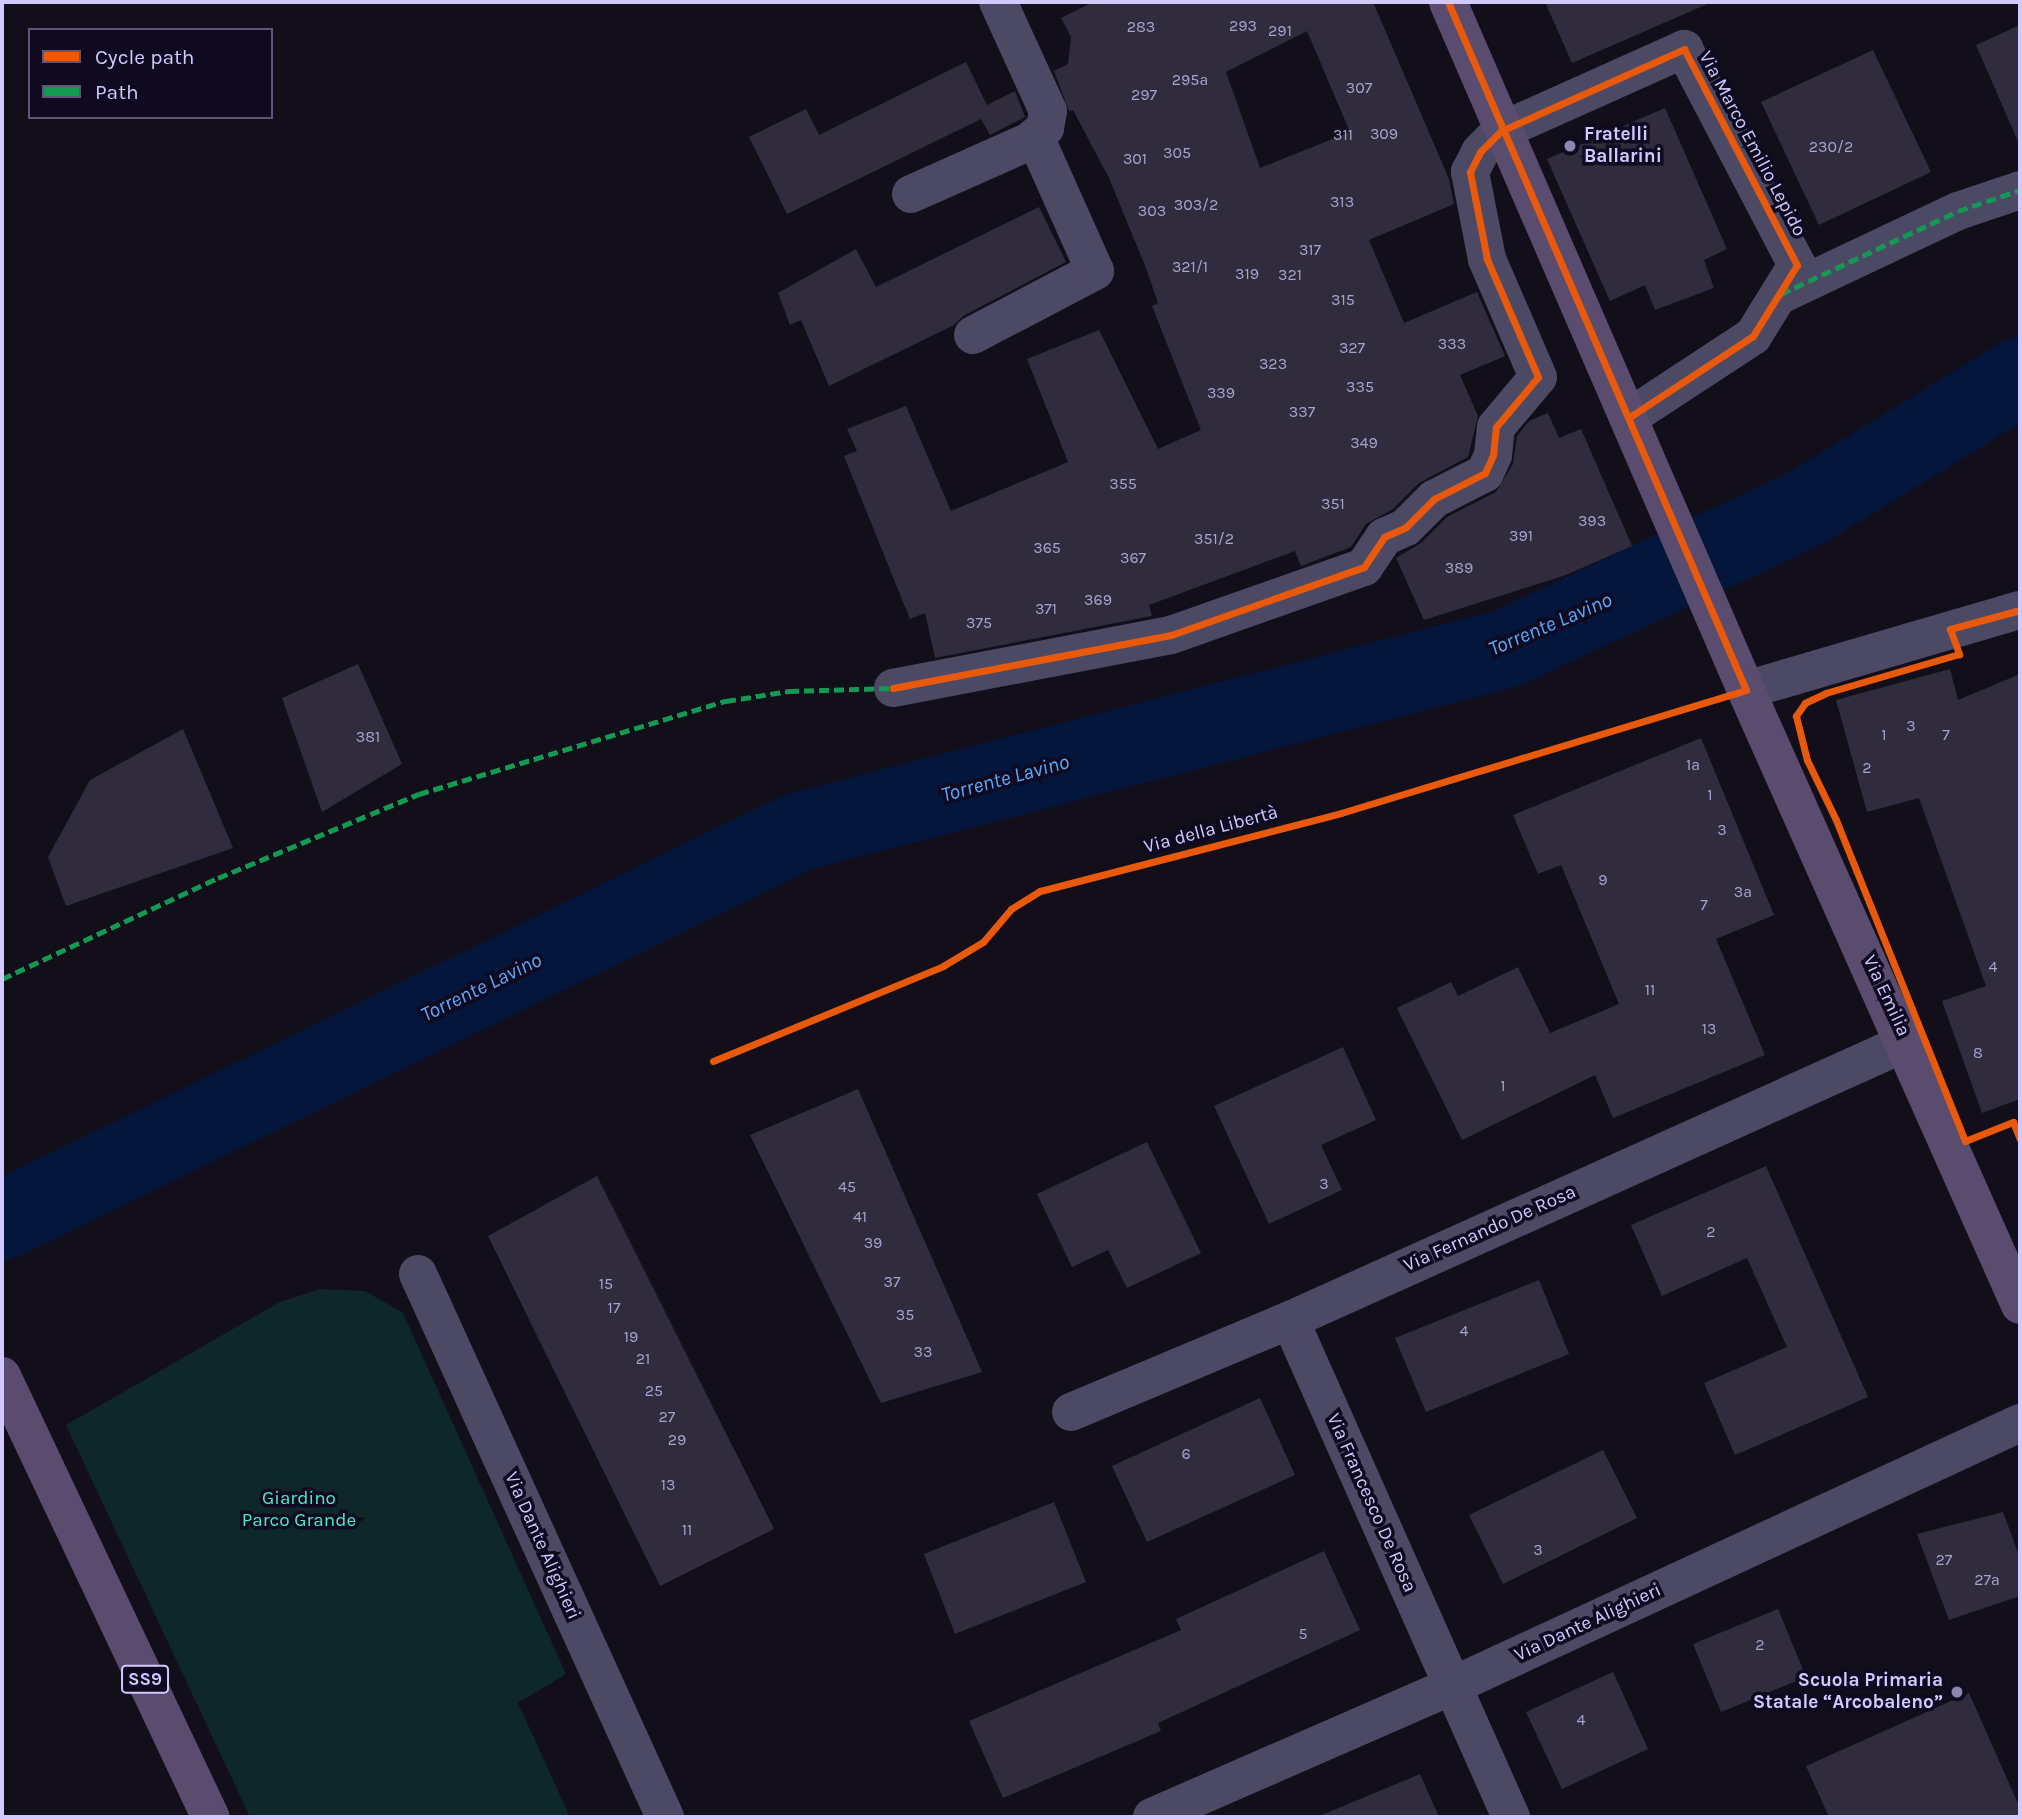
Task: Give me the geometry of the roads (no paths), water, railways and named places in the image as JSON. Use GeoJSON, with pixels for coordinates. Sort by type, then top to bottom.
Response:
{"type":"FeatureCollection","features":[{"type":"Feature","properties":{"kind":"main road"},"geometry":{"type":"LineString","coordinates":[[1448,2],[1501,131],[1630,416],[1740,675]]}},
{"type":"Feature","properties":{"kind":"main road","name":"Via Emilia"},"geometry":{"type":"LineString","coordinates":[[1740,675],[1907,1042],[2020,1305]]}},
{"type":"Feature","properties":{"kind":"main road","name":"SS9"},"geometry":{"type":"LineString","coordinates":[[2,1376],[210,1817]]}},
{"type":"Feature","properties":{"kind":"street"},"geometry":{"type":"LineString","coordinates":[[911,194],[1035,137],[1045,128],[1048,111],[998,2]]}},
{"type":"Feature","properties":{"kind":"street","name":"Via Marco Emilio Lepido"},"geometry":{"type":"LineString","coordinates":[[1501,131],[1684,49],[1797,265],[1753,336],[1630,416]]}},
{"type":"Feature","properties":{"kind":"street"},"geometry":{"type":"LineString","coordinates":[[893,688],[1171,635],[1364,567],[1384,537],[1406,527],[1434,499],[1485,473],[1493,454],[1496,427],[1538,377],[1487,260],[1471,184],[1470,172],[1480,152],[1501,131]]}},
{"type":"Feature","properties":{"kind":"street"},"geometry":{"type":"LineString","coordinates":[[973,335],[1095,271],[1035,137]]}},
{"type":"Feature","properties":{"kind":"street"},"geometry":{"type":"LineString","coordinates":[[1778,296],[1958,211],[2020,190]]}},
{"type":"Feature","properties":{"kind":"street"},"geometry":{"type":"LineString","coordinates":[[1740,675],[2020,610]]}},
{"type":"Feature","properties":{"kind":"street","name":"Via Fernando De Rosa"},"geometry":{"type":"LineString","coordinates":[[1071,1412],[1290,1320],[1907,1042]]}},
{"type":"Feature","properties":{"kind":"street","name":"Via Dante Alighieri"},"geometry":{"type":"LineString","coordinates":[[418,1274],[665,1817]]}},
{"type":"Feature","properties":{"kind":"street","name":"Via Francesco De Rosa"},"geometry":{"type":"LineString","coordinates":[[1290,1320],[1511,1817]]}},
{"type":"Feature","properties":{"kind":"street","name":"Via Dante Alighieri"},"geometry":{"type":"LineString","coordinates":[[1152,1817],[1452,1686],[2020,1423]]}},
{"type":"Feature","properties":{"kind":"waterway","name":"Torrente Lavino"},"geometry":{"type":"LineString","coordinates":[[2,1220],[799,831],[1506,648],[1805,508],[2020,376]]}},
{"type":"Feature","properties":{"kind":"place","name":"Fratelli Ballarini"},"geometry":{"type":"Point","coordinates":[1570,146]}},
{"type":"Feature","properties":{"kind":"place","name":"Scuola Primaria Statale “Arcobaleno”"},"geometry":{"type":"Point","coordinates":[1957,1692]}},
{"type":"Feature","properties":{"kind":"park label","name":"Giardino Parco Grande"},"geometry":{"type":"Point","coordinates":[299,1510]}}]}
